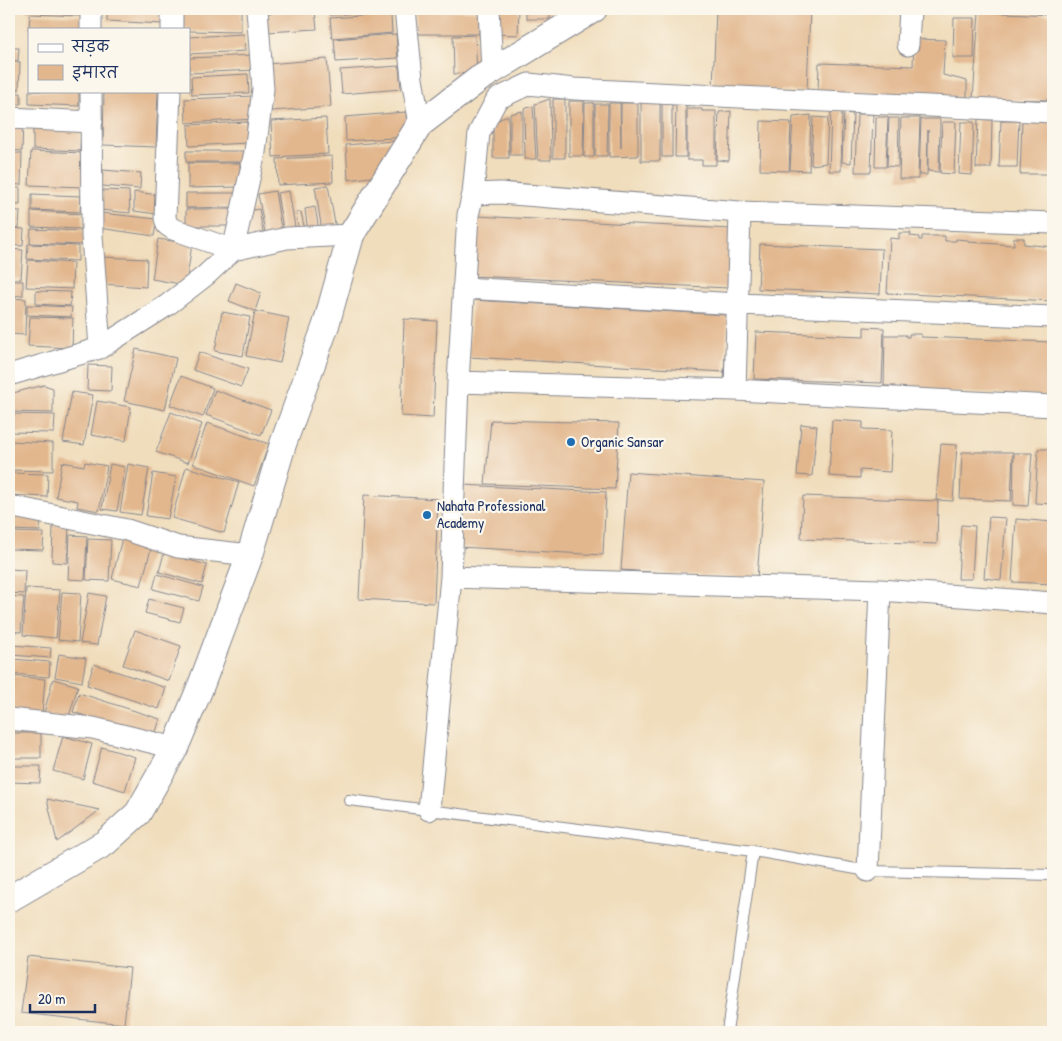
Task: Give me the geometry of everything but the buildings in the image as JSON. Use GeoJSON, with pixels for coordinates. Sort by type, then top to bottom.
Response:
{"type":"FeatureCollection","features":[{"type":"Feature","properties":{"kind":"street"},"geometry":{"type":"LineString","coordinates":[[91,9],[91,28]]}},
{"type":"Feature","properties":{"kind":"street"},"geometry":{"type":"LineString","coordinates":[[172,9],[172,28]]}},
{"type":"Feature","properties":{"kind":"street"},"geometry":{"type":"LineString","coordinates":[[233,250],[255,152],[263,89],[257,9]]}},
{"type":"Feature","properties":{"kind":"street"},"geometry":{"type":"LineString","coordinates":[[404,9],[412,79],[420,124]]}},
{"type":"Feature","properties":{"kind":"street"},"geometry":{"type":"LineString","coordinates":[[488,9],[492,70]]}},
{"type":"Feature","properties":{"kind":"street"},"geometry":{"type":"LineString","coordinates":[[9,899],[105,843],[138,813],[175,748],[200,688],[250,555],[283,444],[326,325],[351,235],[420,124],[492,70],[594,9]]}},
{"type":"Feature","properties":{"kind":"street"},"geometry":{"type":"LineString","coordinates":[[908,45],[910,9]]}},
{"type":"Feature","properties":{"kind":"street"},"geometry":{"type":"LineString","coordinates":[[428,810],[451,577],[458,382],[468,215],[473,194],[479,133],[497,99],[530,84],[574,89],[1053,112]]}},
{"type":"Feature","properties":{"kind":"street"},"geometry":{"type":"LineString","coordinates":[[92,92],[92,236],[100,348]]}},
{"type":"Feature","properties":{"kind":"street"},"geometry":{"type":"LineString","coordinates":[[170,92],[165,218],[167,225],[173,229],[233,250]]}},
{"type":"Feature","properties":{"kind":"street"},"geometry":{"type":"LineString","coordinates":[[9,118],[92,122]]}},
{"type":"Feature","properties":{"kind":"street"},"geometry":{"type":"LineString","coordinates":[[473,194],[500,193],[740,212],[1053,222]]}},
{"type":"Feature","properties":{"kind":"street"},"geometry":{"type":"LineString","coordinates":[[735,390],[740,212]]}},
{"type":"Feature","properties":{"kind":"street"},"geometry":{"type":"LineString","coordinates":[[9,375],[100,348],[166,306],[205,276],[233,250],[287,238],[351,235]]}},
{"type":"Feature","properties":{"kind":"street"},"geometry":{"type":"LineString","coordinates":[[463,288],[737,304],[1053,317]]}},
{"type":"Feature","properties":{"kind":"street"},"geometry":{"type":"LineString","coordinates":[[458,382],[735,390],[1053,406]]}},
{"type":"Feature","properties":{"kind":"street"},"geometry":{"type":"LineString","coordinates":[[9,506],[128,530],[178,547],[250,555]]}},
{"type":"Feature","properties":{"kind":"street"},"geometry":{"type":"LineString","coordinates":[[451,577],[880,590],[1053,603]]}},
{"type":"Feature","properties":{"kind":"street"},"geometry":{"type":"LineString","coordinates":[[868,871],[880,590]]}},
{"type":"Feature","properties":{"kind":"street"},"geometry":{"type":"LineString","coordinates":[[9,719],[93,728],[175,748]]}},
{"type":"Feature","properties":{"kind":"lane"},"geometry":{"type":"LineString","coordinates":[[349,800],[752,850],[868,871],[1053,875]]}},
{"type":"Feature","properties":{"kind":"lane"},"geometry":{"type":"LineString","coordinates":[[727,1032],[752,850]]}},
{"type":"Feature","properties":{"kind":"place","name":"Organic Sansar"},"geometry":{"type":"Point","coordinates":[571,442]}},
{"type":"Feature","properties":{"kind":"place","name":"Nahata Professional Academy"},"geometry":{"type":"Point","coordinates":[427,515]}}]}
